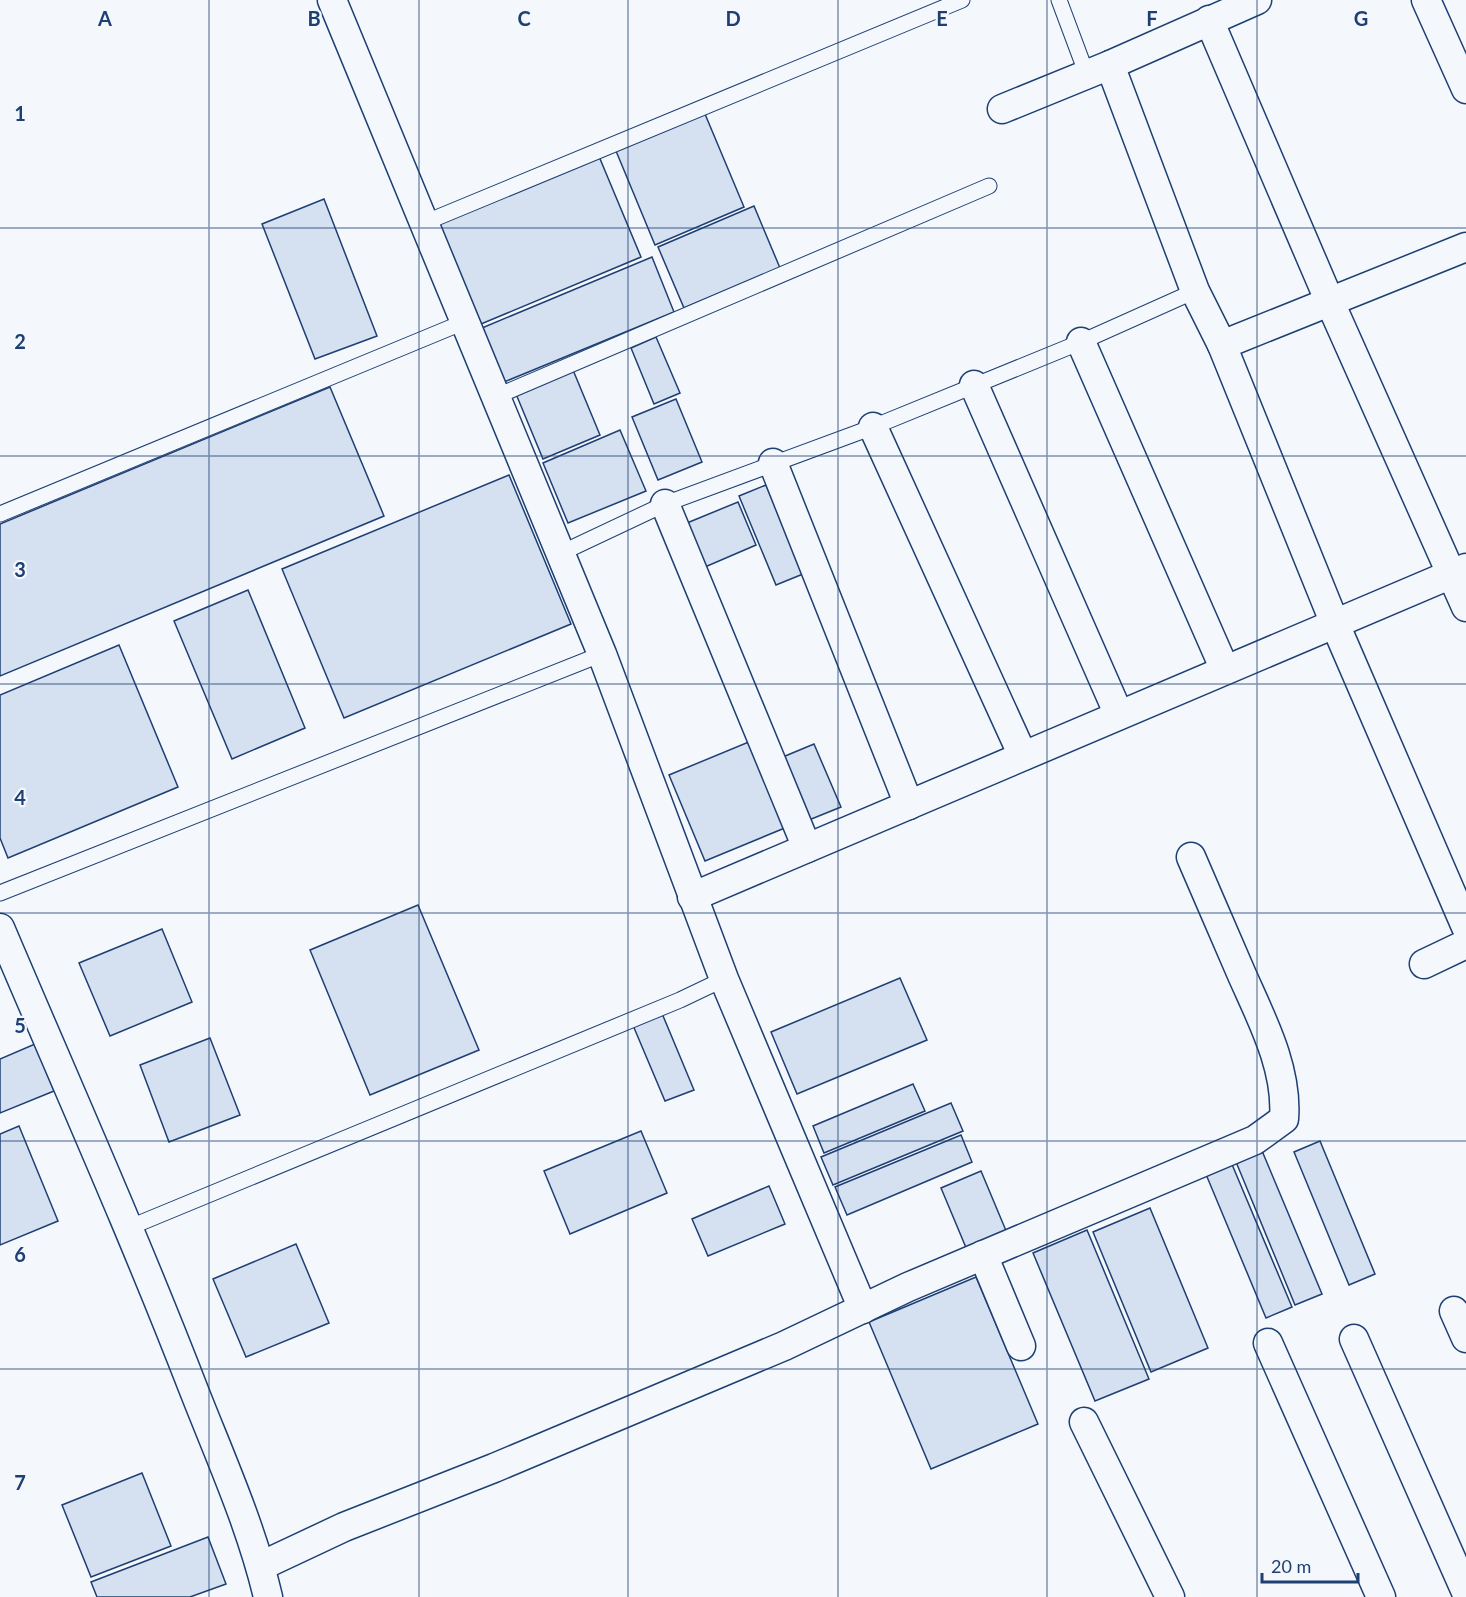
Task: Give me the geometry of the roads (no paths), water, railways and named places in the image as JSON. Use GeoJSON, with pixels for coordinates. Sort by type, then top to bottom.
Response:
{"type":"FeatureCollection","features":[{"type":"Feature","properties":{"kind":"street"},"geometry":{"type":"LineString","coordinates":[[332,0],[602,654],[724,979],[863,1310]]}},
{"type":"Feature","properties":{"kind":"street"},"geometry":{"type":"LineString","coordinates":[[1002,109],[1099,70],[1257,0]]}},
{"type":"Feature","properties":{"kind":"street"},"geometry":{"type":"LineString","coordinates":[[1426,0],[1466,89]]}},
{"type":"Feature","properties":{"kind":"street"},"geometry":{"type":"LineString","coordinates":[[1209,20],[1329,300],[1460,571],[1466,607]]}},
{"type":"Feature","properties":{"kind":"street"},"geometry":{"type":"LineString","coordinates":[[1099,70],[1195,291],[1222,345],[1335,624],[1466,927]]}},
{"type":"Feature","properties":{"kind":"street"},"geometry":{"type":"LineString","coordinates":[[1222,345],[1329,300],[1466,247]]}},
{"type":"Feature","properties":{"kind":"street"},"geometry":{"type":"LineString","coordinates":[[1081,342],[1225,670]]}},
{"type":"Feature","properties":{"kind":"street"},"geometry":{"type":"LineString","coordinates":[[974,386],[1119,715]]}},
{"type":"Feature","properties":{"kind":"street"},"geometry":{"type":"LineString","coordinates":[[873,427],[1023,756]]}},
{"type":"Feature","properties":{"kind":"street"},"geometry":{"type":"LineString","coordinates":[[774,462],[909,805]]}},
{"type":"Feature","properties":{"kind":"street"},"geometry":{"type":"LineString","coordinates":[[665,504],[807,848]]}},
{"type":"Feature","properties":{"kind":"street"},"geometry":{"type":"LineString","coordinates":[[693,897],[1460,571]]}},
{"type":"Feature","properties":{"kind":"street"},"geometry":{"type":"LineString","coordinates":[[261,1566],[344,1527],[615,1417],[863,1310],[983,1255],[1255,1140],[1284,1119],[1286,1103],[1267,1033],[1191,857]]}},
{"type":"Feature","properties":{"kind":"street"},"geometry":{"type":"LineString","coordinates":[[0,928],[173,1337],[261,1566],[268,1597]]}},
{"type":"Feature","properties":{"kind":"street"},"geometry":{"type":"LineString","coordinates":[[1424,964],[1466,944]]}},
{"type":"Feature","properties":{"kind":"street"},"geometry":{"type":"LineString","coordinates":[[983,1255],[1021,1346]]}},
{"type":"Feature","properties":{"kind":"street"},"geometry":{"type":"LineString","coordinates":[[1454,1311],[1466,1338]]}},
{"type":"Feature","properties":{"kind":"street"},"geometry":{"type":"LineString","coordinates":[[1354,1339],[1466,1592]]}},
{"type":"Feature","properties":{"kind":"street"},"geometry":{"type":"LineString","coordinates":[[1268,1342],[1381,1597]]}},
{"type":"Feature","properties":{"kind":"street"},"geometry":{"type":"LineString","coordinates":[[1084,1422],[1170,1597]]}},
{"type":"Feature","properties":{"kind":"lane"},"geometry":{"type":"LineString","coordinates":[[424,223],[962,0]]}},
{"type":"Feature","properties":{"kind":"lane"},"geometry":{"type":"LineString","coordinates":[[1059,0],[1099,70]]}},
{"type":"Feature","properties":{"kind":"lane"},"geometry":{"type":"LineString","coordinates":[[495,397],[989,186]]}},
{"type":"Feature","properties":{"kind":"lane"},"geometry":{"type":"LineString","coordinates":[[559,554],[665,504],[873,427],[1081,342],[1195,291]]}},
{"type":"Feature","properties":{"kind":"lane"},"geometry":{"type":"LineString","coordinates":[[0,514],[464,322]]}},
{"type":"Feature","properties":{"kind":"lane"},"geometry":{"type":"LineString","coordinates":[[0,892],[602,654]]}},
{"type":"Feature","properties":{"kind":"lane"},"geometry":{"type":"LineString","coordinates":[[128,1228],[724,979]]}}]}
